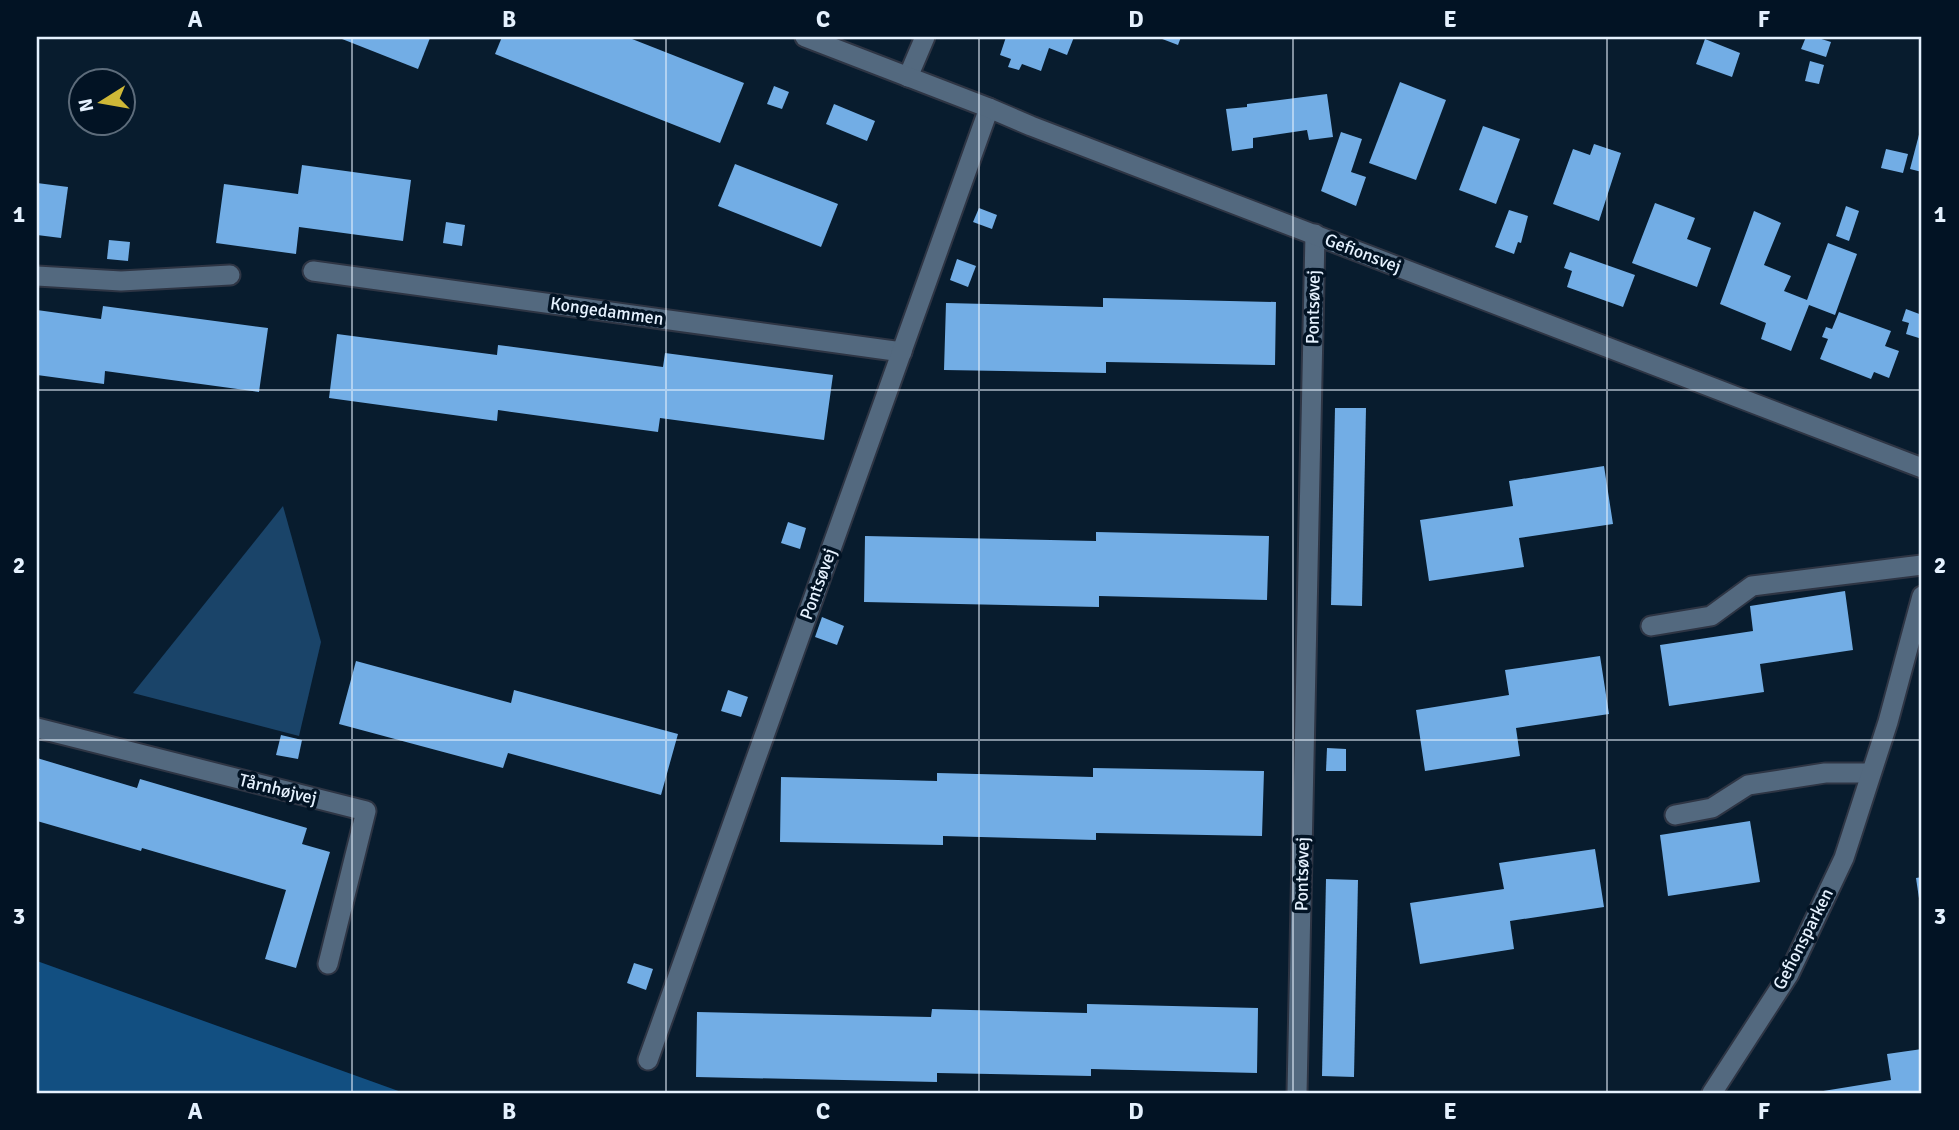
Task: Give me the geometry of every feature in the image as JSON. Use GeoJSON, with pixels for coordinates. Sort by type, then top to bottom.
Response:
{"type":"FeatureCollection","features":[{"type":"Feature","properties":{"kind":"street","name":"Gefionsvej"},"geometry":{"type":"LineString","coordinates":[[805,37],[1922,468]]}},
{"type":"Feature","properties":{"kind":"street"},"geometry":{"type":"LineString","coordinates":[[908,77],[925,37]]}},
{"type":"Feature","properties":{"kind":"street","name":"Pontsøvej"},"geometry":{"type":"LineString","coordinates":[[648,1060],[989,108]]}},
{"type":"Feature","properties":{"kind":"street","name":"Pontsøvej"},"geometry":{"type":"LineString","coordinates":[[1297,1093],[1315,234]]}},
{"type":"Feature","properties":{"kind":"street","name":"Kongedammen"},"geometry":{"type":"LineString","coordinates":[[313,271],[902,352]]}},
{"type":"Feature","properties":{"kind":"street"},"geometry":{"type":"LineString","coordinates":[[37,276],[121,281],[230,275]]}},
{"type":"Feature","properties":{"kind":"street"},"geometry":{"type":"LineString","coordinates":[[1651,626],[1710,616],[1752,586],[1922,565]]}},
{"type":"Feature","properties":{"kind":"street","name":"Gefionsparken"},"geometry":{"type":"LineString","coordinates":[[1712,1093],[1789,974],[1844,858],[1888,722],[1922,596]]}},
{"type":"Feature","properties":{"kind":"street","name":"Tårnhøjvej"},"geometry":{"type":"LineString","coordinates":[[37,728],[366,811],[328,964]]}},
{"type":"Feature","properties":{"kind":"street"},"geometry":{"type":"LineString","coordinates":[[1675,815],[1712,808],[1748,785],[1825,773],[1871,773]]}},
{"type":"Feature","properties":{"kind":"shaded area"},"geometry":{"type":"Polygon","coordinates":[[[283,506],[321,642],[299,736],[133,693],[283,506]]]}},
{"type":"Feature","properties":{"kind":"shaded area"},"geometry":{"type":"Polygon","coordinates":[[[37,961],[404,1093],[37,1093],[37,961]]]}},
{"type":"Feature","properties":{"kind":"building"},"geometry":{"type":"Polygon","coordinates":[[[337,37],[427,37],[430,38],[418,69],[337,37]]]}},
{"type":"Feature","properties":{"kind":"building"},"geometry":{"type":"Polygon","coordinates":[[[502,37],[627,37],[744,83],[720,143],[495,54],[502,37]]]}},
{"type":"Feature","properties":{"kind":"building"},"geometry":{"type":"Polygon","coordinates":[[[1006,37],[1074,37],[1067,55],[1049,48],[1041,71],[1022,64],[1019,70],[1008,67],[1011,59],[1000,55],[1006,37]]]}},
{"type":"Feature","properties":{"kind":"building"},"geometry":{"type":"Polygon","coordinates":[[[1157,37],[1181,37],[1178,45],[1157,37]]]}},
{"type":"Feature","properties":{"kind":"building"},"geometry":{"type":"Polygon","coordinates":[[[1806,37],[1831,42],[1826,57],[1801,49],[1806,37]]]}},
{"type":"Feature","properties":{"kind":"building"},"geometry":{"type":"Polygon","coordinates":[[[1705,39],[1740,53],[1732,77],[1696,64],[1705,39]]]}},
{"type":"Feature","properties":{"kind":"building"},"geometry":{"type":"Polygon","coordinates":[[[1810,61],[1824,65],[1819,84],[1805,81],[1810,61]]]}},
{"type":"Feature","properties":{"kind":"building"},"geometry":{"type":"Polygon","coordinates":[[[1400,82],[1446,100],[1416,180],[1369,163],[1400,82]]]}},
{"type":"Feature","properties":{"kind":"building"},"geometry":{"type":"Polygon","coordinates":[[[774,86],[789,92],[782,109],[767,104],[774,86]]]}},
{"type":"Feature","properties":{"kind":"building"},"geometry":{"type":"Polygon","coordinates":[[[1327,94],[1333,137],[1309,140],[1307,130],[1253,138],[1253,148],[1232,151],[1226,109],[1327,94]]]}},
{"type":"Feature","properties":{"kind":"building"},"geometry":{"type":"Polygon","coordinates":[[[834,104],[875,121],[867,141],[826,124],[834,104]]]}},
{"type":"Feature","properties":{"kind":"building"},"geometry":{"type":"Polygon","coordinates":[[[1483,126],[1520,139],[1496,204],[1459,190],[1483,126]]]}},
{"type":"Feature","properties":{"kind":"building"},"geometry":{"type":"Polygon","coordinates":[[[1922,127],[1922,172],[1910,169],[1922,127]]]}},
{"type":"Feature","properties":{"kind":"building"},"geometry":{"type":"Polygon","coordinates":[[[1341,132],[1362,139],[1351,172],[1366,177],[1356,206],[1321,191],[1341,132]]]}},
{"type":"Feature","properties":{"kind":"building"},"geometry":{"type":"Polygon","coordinates":[[[1594,144],[1621,153],[1599,221],[1553,204],[1573,149],[1590,155],[1594,144]]]}},
{"type":"Feature","properties":{"kind":"building"},"geometry":{"type":"Polygon","coordinates":[[[1886,149],[1908,154],[1903,173],[1881,168],[1886,149]]]}},
{"type":"Feature","properties":{"kind":"building"},"geometry":{"type":"Polygon","coordinates":[[[735,164],[838,204],[821,247],[718,206],[735,164]]]}},
{"type":"Feature","properties":{"kind":"building"},"geometry":{"type":"Polygon","coordinates":[[[302,165],[411,180],[403,241],[299,227],[296,254],[216,243],[224,184],[298,194],[302,165]]]}},
{"type":"Feature","properties":{"kind":"building"},"geometry":{"type":"Polygon","coordinates":[[[37,183],[68,187],[61,238],[37,235],[37,183]]]}},
{"type":"Feature","properties":{"kind":"building"},"geometry":{"type":"Polygon","coordinates":[[[1655,203],[1695,218],[1687,239],[1711,248],[1697,287],[1632,263],[1655,203]]]}},
{"type":"Feature","properties":{"kind":"building"},"geometry":{"type":"Polygon","coordinates":[[[1846,206],[1859,211],[1849,241],[1836,236],[1846,206]]]}},
{"type":"Feature","properties":{"kind":"building"},"geometry":{"type":"Polygon","coordinates":[[[979,208],[997,215],[992,229],[973,222],[979,208]]]}},
{"type":"Feature","properties":{"kind":"building"},"geometry":{"type":"Polygon","coordinates":[[[1509,210],[1528,216],[1521,243],[1518,242],[1514,254],[1495,247],[1509,210]]]}},
{"type":"Feature","properties":{"kind":"building"},"geometry":{"type":"Polygon","coordinates":[[[1754,211],[1781,223],[1764,265],[1791,276],[1784,291],[1807,300],[1828,243],[1857,254],[1835,315],[1809,305],[1791,351],[1761,339],[1766,323],[1720,304],[1754,211]]]}},
{"type":"Feature","properties":{"kind":"building"},"geometry":{"type":"Polygon","coordinates":[[[446,222],[465,225],[462,246],[443,243],[446,222]]]}},
{"type":"Feature","properties":{"kind":"building"},"geometry":{"type":"Polygon","coordinates":[[[109,240],[130,242],[128,261],[107,259],[109,240]]]}},
{"type":"Feature","properties":{"kind":"building"},"geometry":{"type":"Polygon","coordinates":[[[1570,252],[1635,275],[1623,307],[1567,287],[1572,271],[1564,268],[1570,252]]]}},
{"type":"Feature","properties":{"kind":"building"},"geometry":{"type":"Polygon","coordinates":[[[957,259],[976,266],[968,287],[950,280],[957,259]]]}},
{"type":"Feature","properties":{"kind":"building"},"geometry":{"type":"Polygon","coordinates":[[[1103,298],[1276,302],[1275,365],[1106,362],[1106,373],[944,370],[946,303],[1103,307],[1103,298]]]}},
{"type":"Feature","properties":{"kind":"building"},"geometry":{"type":"Polygon","coordinates":[[[103,306],[268,328],[259,392],[105,371],[104,384],[37,375],[37,310],[101,319],[103,306]]]}},
{"type":"Feature","properties":{"kind":"building"},"geometry":{"type":"Polygon","coordinates":[[[1906,309],[1922,315],[1922,339],[1906,334],[1909,323],[1902,321],[1906,309]]]}},
{"type":"Feature","properties":{"kind":"building"},"geometry":{"type":"Polygon","coordinates":[[[1839,312],[1891,331],[1885,346],[1899,351],[1889,378],[1874,372],[1871,379],[1820,359],[1828,339],[1822,337],[1826,327],[1832,329],[1839,312]]]}},
{"type":"Feature","properties":{"kind":"building"},"geometry":{"type":"Polygon","coordinates":[[[337,334],[497,355],[498,345],[663,367],[665,353],[833,375],[824,440],[660,418],[658,432],[498,410],[497,421],[329,398],[337,334]]]}},
{"type":"Feature","properties":{"kind":"building"},"geometry":{"type":"Polygon","coordinates":[[[1335,408],[1366,408],[1362,606],[1331,605],[1335,408]]]}},
{"type":"Feature","properties":{"kind":"building"},"geometry":{"type":"Polygon","coordinates":[[[1604,466],[1613,524],[1519,538],[1524,567],[1429,581],[1420,520],[1513,506],[1509,481],[1604,466]]]}},
{"type":"Feature","properties":{"kind":"building"},"geometry":{"type":"Polygon","coordinates":[[[788,522],[806,528],[800,549],[781,543],[788,522]]]}},
{"type":"Feature","properties":{"kind":"building"},"geometry":{"type":"Polygon","coordinates":[[[1096,532],[1269,536],[1267,600],[1099,596],[1099,607],[864,602],[865,536],[1096,541],[1096,532]]]}},
{"type":"Feature","properties":{"kind":"building"},"geometry":{"type":"Polygon","coordinates":[[[1845,591],[1853,650],[1760,664],[1764,692],[1669,706],[1660,645],[1753,631],[1750,606],[1845,591]]]}},
{"type":"Feature","properties":{"kind":"building"},"geometry":{"type":"Polygon","coordinates":[[[822,617],[844,626],[837,645],[815,637],[822,617]]]}},
{"type":"Feature","properties":{"kind":"building"},"geometry":{"type":"Polygon","coordinates":[[[1600,656],[1609,714],[1516,728],[1520,756],[1425,771],[1416,710],[1509,695],[1505,670],[1600,656]]]}},
{"type":"Feature","properties":{"kind":"building"},"geometry":{"type":"Polygon","coordinates":[[[356,661],[511,703],[514,690],[678,734],[661,795],[508,753],[503,768],[339,724],[356,661]]]}},
{"type":"Feature","properties":{"kind":"building"},"geometry":{"type":"Polygon","coordinates":[[[728,690],[748,697],[741,717],[721,711],[728,690]]]}},
{"type":"Feature","properties":{"kind":"building"},"geometry":{"type":"Polygon","coordinates":[[[281,735],[302,740],[298,759],[276,755],[281,735]]]}},
{"type":"Feature","properties":{"kind":"building"},"geometry":{"type":"Polygon","coordinates":[[[1327,748],[1346,749],[1346,771],[1326,771],[1327,748]]]}},
{"type":"Feature","properties":{"kind":"building"},"geometry":{"type":"Polygon","coordinates":[[[37,758],[137,788],[140,779],[307,828],[302,844],[330,852],[296,968],[265,959],[286,890],[37,821],[37,758]]]}},
{"type":"Feature","properties":{"kind":"building"},"geometry":{"type":"Polygon","coordinates":[[[1093,768],[1264,771],[1262,836],[1096,833],[1096,840],[943,836],[943,845],[780,842],[781,777],[937,781],[937,773],[1093,777],[1093,768]]]}},
{"type":"Feature","properties":{"kind":"building"},"geometry":{"type":"Polygon","coordinates":[[[1750,821],[1760,882],[1668,896],[1660,835],[1750,821]]]}},
{"type":"Feature","properties":{"kind":"building"},"geometry":{"type":"Polygon","coordinates":[[[1595,849],[1604,907],[1510,921],[1514,949],[1420,964],[1410,903],[1504,889],[1499,863],[1595,849]]]}},
{"type":"Feature","properties":{"kind":"building"},"geometry":{"type":"Polygon","coordinates":[[[1922,877],[1922,911],[1921,912],[1916,878],[1922,877]]]}},
{"type":"Feature","properties":{"kind":"building"},"geometry":{"type":"Polygon","coordinates":[[[1326,879],[1358,880],[1354,1077],[1322,1076],[1326,879]]]}},
{"type":"Feature","properties":{"kind":"building"},"geometry":{"type":"Polygon","coordinates":[[[634,963],[653,969],[646,990],[627,983],[634,963]]]}},
{"type":"Feature","properties":{"kind":"building"},"geometry":{"type":"Polygon","coordinates":[[[1087,1004],[1258,1008],[1257,1073],[1091,1069],[1091,1076],[937,1073],[937,1082],[696,1077],[697,1012],[931,1017],[932,1009],[1087,1013],[1087,1004]]]}},
{"type":"Feature","properties":{"kind":"building"},"geometry":{"type":"Polygon","coordinates":[[[1922,1049],[1922,1093],[1811,1093],[1891,1080],[1887,1054],[1922,1049]]]}}]}
